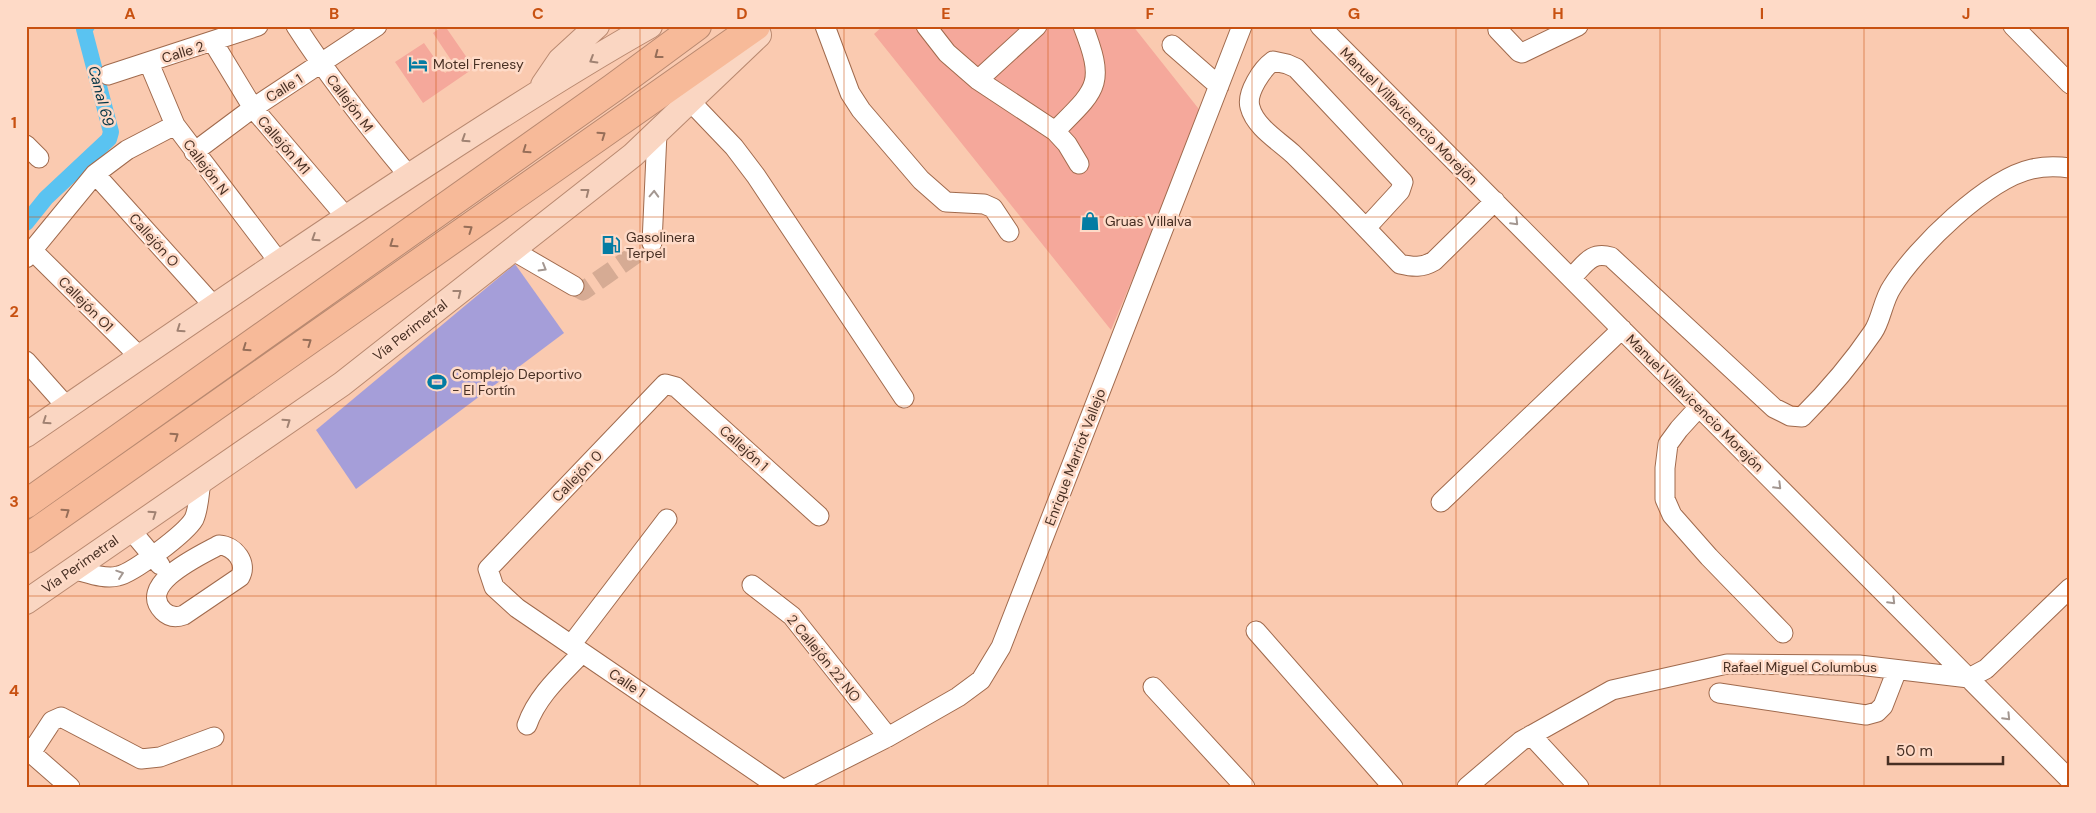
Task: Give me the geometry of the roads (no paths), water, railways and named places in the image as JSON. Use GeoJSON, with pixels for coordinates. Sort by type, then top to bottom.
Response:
{"type":"FeatureCollection","features":[{"type":"Feature","properties":{"kind":"highway"},"geometry":{"type":"LineString","coordinates":[[26,504],[613,88],[697,26]]}},
{"type":"Feature","properties":{"kind":"highway"},"geometry":{"type":"LineString","coordinates":[[26,539],[756,26]]}},
{"type":"Feature","properties":{"kind":"main road"},"geometry":{"type":"LineString","coordinates":[[536,94],[560,60],[597,26]]}},
{"type":"Feature","properties":{"kind":"main road"},"geometry":{"type":"LineString","coordinates":[[26,435],[213,305],[346,217],[536,94],[650,26]]}},
{"type":"Feature","properties":{"kind":"main road","name":"Vía Perimetral"},"geometry":{"type":"LineString","coordinates":[[31,597],[342,384],[633,155],[768,26]]}},
{"type":"Feature","properties":{"kind":"street","name":"Calle 2"},"geometry":{"type":"LineString","coordinates":[[108,75],[258,26]]}},
{"type":"Feature","properties":{"kind":"street","name":"Callejón M"},"geometry":{"type":"LineString","coordinates":[[296,26],[321,65],[374,135],[410,176]]}},
{"type":"Feature","properties":{"kind":"street","name":"Calle 1"},"geometry":{"type":"LineString","coordinates":[[194,152],[253,108],[321,65],[377,26]]}},
{"type":"Feature","properties":{"kind":"street"},"geometry":{"type":"LineString","coordinates":[[825,26],[850,92],[861,110],[921,180],[946,202],[984,204],[993,208],[1010,232]]}},
{"type":"Feature","properties":{"kind":"street"},"geometry":{"type":"LineString","coordinates":[[926,26],[947,53],[978,80],[1055,131],[1067,144],[1079,164]]}},
{"type":"Feature","properties":{"kind":"street"},"geometry":{"type":"LineString","coordinates":[[978,80],[1037,26]]}},
{"type":"Feature","properties":{"kind":"street"},"geometry":{"type":"LineString","coordinates":[[1055,131],[1082,105],[1093,89],[1097,70],[1083,26]]}},
{"type":"Feature","properties":{"kind":"street","name":"Enrique Marriot Vallejo"},"geometry":{"type":"LineString","coordinates":[[789,787],[813,781],[958,697],[981,680],[1001,647],[1242,26]]}},
{"type":"Feature","properties":{"kind":"street","name":"Manuel Villavicencio Morejón"},"geometry":{"type":"LineString","coordinates":[[1320,26],[2064,775]]}},
{"type":"Feature","properties":{"kind":"street"},"geometry":{"type":"LineString","coordinates":[[1500,26],[1498,30],[1522,53],[1578,26]]}},
{"type":"Feature","properties":{"kind":"street"},"geometry":{"type":"LineString","coordinates":[[2013,26],[2068,80]]}},
{"type":"Feature","properties":{"kind":"street","name":"Callejón M1"},"geometry":{"type":"LineString","coordinates":[[213,42],[253,108],[346,217]]}},
{"type":"Feature","properties":{"kind":"street"},"geometry":{"type":"LineString","coordinates":[[1172,45],[1219,86]]}},
{"type":"Feature","properties":{"kind":"street"},"geometry":{"type":"LineString","coordinates":[[1366,228],[1400,191],[1403,182],[1296,68],[1273,61],[1257,77],[1249,105],[1253,116],[1400,264],[1411,267],[1425,266],[1434,261],[1495,202]]}},
{"type":"Feature","properties":{"kind":"street","name":"Callejón N"},"geometry":{"type":"LineString","coordinates":[[149,62],[175,125],[279,262]]}},
{"type":"Feature","properties":{"kind":"street"},"geometry":{"type":"LineString","coordinates":[[690,101],[734,147],[756,176],[904,398]]}},
{"type":"Feature","properties":{"kind":"street"},"geometry":{"type":"LineString","coordinates":[[30,254],[95,174],[127,150],[175,125]]}},
{"type":"Feature","properties":{"kind":"street"},"geometry":{"type":"LineString","coordinates":[[652,243],[656,133]]}},
{"type":"Feature","properties":{"kind":"street"},"geometry":{"type":"LineString","coordinates":[[1571,278],[1593,256],[1600,254],[1611,257],[1774,408],[1790,416],[1802,416],[1830,389],[1869,338],[1892,287],[1941,228],[1995,186],[2030,169],[2052,166],[2070,168]]}},
{"type":"Feature","properties":{"kind":"street","name":"Callejón O"},"geometry":{"type":"LineString","coordinates":[[95,174],[213,305]]}},
{"type":"Feature","properties":{"kind":"street"},"geometry":{"type":"LineString","coordinates":[[512,250],[574,286]]}},
{"type":"Feature","properties":{"kind":"street","name":"Callejón O1"},"geometry":{"type":"LineString","coordinates":[[30,254],[140,357]]}},
{"type":"Feature","properties":{"kind":"street"},"geometry":{"type":"LineString","coordinates":[[1441,502],[1622,329]]}},
{"type":"Feature","properties":{"kind":"street"},"geometry":{"type":"LineString","coordinates":[[26,360],[67,407]]}},
{"type":"Feature","properties":{"kind":"street","name":"Callejón 1"},"geometry":{"type":"LineString","coordinates":[[665,384],[676,387],[819,516]]}},
{"type":"Feature","properties":{"kind":"street","name":"Callejón 0"},"geometry":{"type":"LineString","coordinates":[[488,569],[665,384]]}},
{"type":"Feature","properties":{"kind":"street"},"geometry":{"type":"LineString","coordinates":[[1699,407],[1668,444],[1665,468],[1665,499],[1672,515],[1709,557],[1783,632]]}},
{"type":"Feature","properties":{"kind":"street"},"geometry":{"type":"LineString","coordinates":[[72,569],[108,577],[118,576],[153,556],[187,528],[194,518],[201,481]]}},
{"type":"Feature","properties":{"kind":"street"},"geometry":{"type":"LineString","coordinates":[[527,725],[532,710],[667,519]]}},
{"type":"Feature","properties":{"kind":"street"},"geometry":{"type":"LineString","coordinates":[[130,529],[168,576]]}},
{"type":"Feature","properties":{"kind":"street"},"geometry":{"type":"LineString","coordinates":[[219,545],[226,545],[233,550],[243,564],[243,572],[235,581],[177,617],[164,612],[158,605],[155,596],[158,587],[168,576],[219,545]]}},
{"type":"Feature","properties":{"kind":"street","name":"Calle 1"},"geometry":{"type":"LineString","coordinates":[[488,569],[494,587],[517,608],[779,787]]}},
{"type":"Feature","properties":{"kind":"street","name":"2 Callejón 22 NO"},"geometry":{"type":"LineString","coordinates":[[752,585],[792,616],[888,737]]}},
{"type":"Feature","properties":{"kind":"street"},"geometry":{"type":"LineString","coordinates":[[1969,678],[1986,669],[2070,588]]}},
{"type":"Feature","properties":{"kind":"street"},"geometry":{"type":"LineString","coordinates":[[1256,631],[1393,787]]}},
{"type":"Feature","properties":{"kind":"street","name":"Rafael Miguel Columbus"},"geometry":{"type":"LineString","coordinates":[[1467,787],[1521,741],[1612,690],[1727,664],[1859,665],[1969,678]]}},
{"type":"Feature","properties":{"kind":"street"},"geometry":{"type":"LineString","coordinates":[[1720,693],[1866,715],[1877,712],[1883,706],[1897,670]]}},
{"type":"Feature","properties":{"kind":"street"},"geometry":{"type":"LineString","coordinates":[[1154,687],[1245,787]]}},
{"type":"Feature","properties":{"kind":"street"},"geometry":{"type":"LineString","coordinates":[[70,787],[28,751],[52,721],[61,717],[141,759],[160,757],[214,737]]}},
{"type":"Feature","properties":{"kind":"street"},"geometry":{"type":"LineString","coordinates":[[1531,735],[1579,787]]}},
{"type":"Feature","properties":{"kind":"waterway","name":"Canal 69"},"geometry":{"type":"LineString","coordinates":[[26,223],[46,198],[109,139],[111,132],[84,29],[87,26]]}},
{"type":"Feature","properties":{"kind":"tunnel"},"geometry":{"type":"LineString","coordinates":[[574,286],[583,291],[652,243]]}},
{"type":"Feature","properties":{"kind":"place","name":"Motel Frenesy"},"geometry":{"type":"Point","coordinates":[418,64]}},
{"type":"Feature","properties":{"kind":"place","name":"Gruas Villalva"},"geometry":{"type":"Point","coordinates":[1090,221]}},
{"type":"Feature","properties":{"kind":"place","name":"Gasolinera Terpel"},"geometry":{"type":"Point","coordinates":[611,245]}},
{"type":"Feature","properties":{"kind":"place","name":"Complejo Deportivo - El Fortín"},"geometry":{"type":"Point","coordinates":[437,382]}}]}
